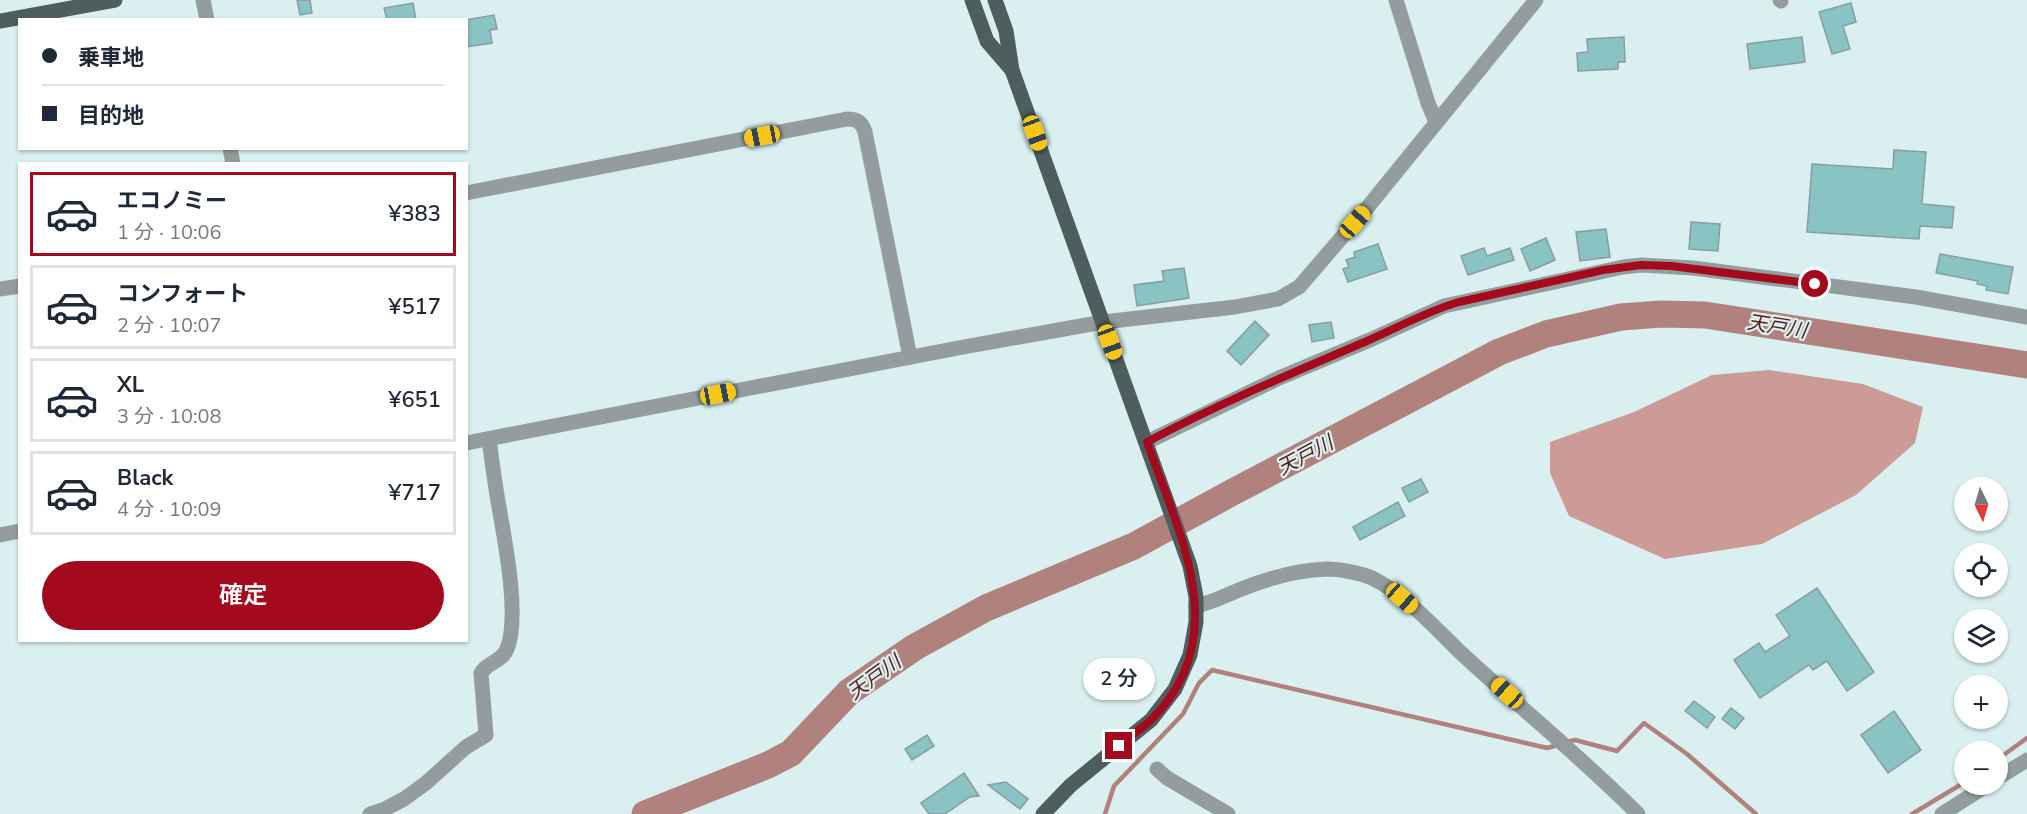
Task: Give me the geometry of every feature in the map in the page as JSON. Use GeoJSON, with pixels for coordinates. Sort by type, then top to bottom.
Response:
{"type":"FeatureCollection","features":[{"type":"Feature","properties":{"kind":"main road"},"geometry":{"type":"LineString","coordinates":[[0,21],[115,0]]}},
{"type":"Feature","properties":{"kind":"main road"},"geometry":{"type":"LineString","coordinates":[[972,0],[987,41],[1012,70]]}},
{"type":"Feature","properties":{"kind":"main road"},"geometry":{"type":"LineString","coordinates":[[995,0],[1006,32],[1012,70],[1190,566],[1196,606],[1196,622],[1190,655],[1175,689],[1151,720],[1071,785],[1043,814]]}},
{"type":"Feature","properties":{"kind":"street"},"geometry":{"type":"LineString","coordinates":[[203,0],[207,18]]}},
{"type":"Feature","properties":{"kind":"street"},"geometry":{"type":"LineString","coordinates":[[1396,0],[1436,122]]}},
{"type":"Feature","properties":{"kind":"street"},"geometry":{"type":"LineString","coordinates":[[468,443],[1103,322],[1234,307],[1278,299],[1299,287],[1367,208],[1536,0]]}},
{"type":"Feature","properties":{"kind":"street"},"geometry":{"type":"LineString","coordinates":[[468,193],[856,119],[862,124],[865,132],[910,357]]}},
{"type":"Feature","properties":{"kind":"street"},"geometry":{"type":"LineString","coordinates":[[1147,442],[1279,378],[1444,306],[1623,267],[1671,266],[1916,297],[2027,317]]}},
{"type":"Feature","properties":{"kind":"street"},"geometry":{"type":"LineString","coordinates":[[0,289],[18,286]]}},
{"type":"Feature","properties":{"kind":"street"},"geometry":{"type":"LineString","coordinates":[[370,814],[404,799],[426,783],[466,747],[486,735],[481,673],[484,668],[505,654],[512,621],[507,556],[489,439]]}},
{"type":"Feature","properties":{"kind":"street"},"geometry":{"type":"LineString","coordinates":[[0,535],[18,531]]}},
{"type":"Feature","properties":{"kind":"street"},"geometry":{"type":"LineString","coordinates":[[1196,606],[1268,579],[1292,573],[1329,569],[1370,577],[1402,598],[1428,620],[1467,658],[1603,779],[1638,814]]}},
{"type":"Feature","properties":{"kind":"street"},"geometry":{"type":"LineString","coordinates":[[2008,772],[2027,760]]}},
{"type":"Feature","properties":{"kind":"street"},"geometry":{"type":"LineString","coordinates":[[1157,769],[1167,778],[1228,814]]}},
{"type":"Feature","properties":{"kind":"street"},"geometry":{"type":"LineString","coordinates":[[1941,814],[1971,795]]}},
{"type":"Feature","properties":{"kind":"shaded area"},"geometry":{"type":"Polygon","coordinates":[[[1769,370],[1863,384],[1923,407],[1915,443],[1856,495],[1762,544],[1665,559],[1569,516],[1550,473],[1550,442],[1634,412],[1712,375],[1769,370]]]}},
{"type":"Feature","properties":{"kind":"building"},"geometry":{"type":"Polygon","coordinates":[[[297,0],[310,0],[312,13],[300,15],[297,0]]]}},
{"type":"Feature","properties":{"kind":"building"},"geometry":{"type":"Polygon","coordinates":[[[413,3],[416,18],[386,18],[384,8],[413,3]]]}},
{"type":"Feature","properties":{"kind":"building"},"geometry":{"type":"Polygon","coordinates":[[[1851,3],[1856,22],[1843,26],[1850,49],[1832,54],[1819,12],[1851,3]]]}},
{"type":"Feature","properties":{"kind":"building"},"geometry":{"type":"Polygon","coordinates":[[[494,15],[497,29],[490,30],[492,43],[468,47],[468,20],[494,15]]]}},
{"type":"Feature","properties":{"kind":"building"},"geometry":{"type":"Polygon","coordinates":[[[1624,37],[1625,62],[1618,62],[1618,69],[1578,71],[1577,53],[1588,52],[1587,39],[1624,37]]]}},
{"type":"Feature","properties":{"kind":"building"},"geometry":{"type":"Polygon","coordinates":[[[1802,37],[1805,62],[1750,69],[1747,44],[1802,37]]]}},
{"type":"Feature","properties":{"kind":"building"},"geometry":{"type":"Polygon","coordinates":[[[1894,150],[1926,152],[1922,204],[1954,207],[1952,228],[1920,226],[1919,239],[1807,232],[1812,164],[1893,169],[1894,150]]]}},
{"type":"Feature","properties":{"kind":"building"},"geometry":{"type":"Polygon","coordinates":[[[1691,222],[1720,224],[1718,251],[1689,249],[1691,222]]]}},
{"type":"Feature","properties":{"kind":"building"},"geometry":{"type":"Polygon","coordinates":[[[1606,229],[1610,257],[1580,261],[1576,232],[1606,229]]]}},
{"type":"Feature","properties":{"kind":"building"},"geometry":{"type":"Polygon","coordinates":[[[1546,238],[1555,260],[1530,271],[1521,249],[1546,238]]]}},
{"type":"Feature","properties":{"kind":"building"},"geometry":{"type":"Polygon","coordinates":[[[1378,244],[1387,269],[1348,282],[1343,269],[1349,267],[1346,260],[1355,257],[1354,252],[1378,244]]]}},
{"type":"Feature","properties":{"kind":"building"},"geometry":{"type":"Polygon","coordinates":[[[1484,248],[1487,256],[1510,248],[1514,260],[1468,275],[1461,256],[1484,248]]]}},
{"type":"Feature","properties":{"kind":"building"},"geometry":{"type":"Polygon","coordinates":[[[1940,254],[2013,267],[2008,294],[1986,290],[1987,286],[1977,284],[1978,281],[1936,273],[1940,254]]]}},
{"type":"Feature","properties":{"kind":"building"},"geometry":{"type":"Polygon","coordinates":[[[1184,268],[1189,298],[1137,306],[1134,285],[1164,281],[1162,271],[1184,268]]]}},
{"type":"Feature","properties":{"kind":"building"},"geometry":{"type":"Polygon","coordinates":[[[1255,321],[1269,335],[1241,365],[1227,351],[1255,321]]]}},
{"type":"Feature","properties":{"kind":"building"},"geometry":{"type":"Polygon","coordinates":[[[1331,322],[1334,338],[1312,342],[1309,325],[1331,322]]]}},
{"type":"Feature","properties":{"kind":"building"},"geometry":{"type":"Polygon","coordinates":[[[1421,479],[1428,492],[1409,502],[1402,488],[1421,479]]]}},
{"type":"Feature","properties":{"kind":"building"},"geometry":{"type":"Polygon","coordinates":[[[1398,502],[1405,516],[1360,540],[1353,527],[1398,502]]]}},
{"type":"Feature","properties":{"kind":"building"},"geometry":{"type":"Polygon","coordinates":[[[1817,588],[1874,672],[1847,691],[1827,661],[1813,670],[1809,665],[1760,698],[1734,660],[1759,643],[1765,652],[1790,636],[1776,615],[1817,588]]]}},
{"type":"Feature","properties":{"kind":"building"},"geometry":{"type":"Polygon","coordinates":[[[1694,701],[1715,717],[1707,728],[1685,711],[1694,701]]]}},
{"type":"Feature","properties":{"kind":"building"},"geometry":{"type":"Polygon","coordinates":[[[1731,708],[1744,718],[1735,729],[1722,719],[1731,708]]]}},
{"type":"Feature","properties":{"kind":"building"},"geometry":{"type":"Polygon","coordinates":[[[1894,711],[1921,750],[1888,773],[1861,735],[1894,711]]]}},
{"type":"Feature","properties":{"kind":"building"},"geometry":{"type":"Polygon","coordinates":[[[927,735],[934,746],[912,760],[905,749],[927,735]]]}},
{"type":"Feature","properties":{"kind":"building"},"geometry":{"type":"Polygon","coordinates":[[[964,773],[979,796],[970,797],[945,814],[929,814],[921,803],[964,773]]]}},
{"type":"Feature","properties":{"kind":"building"},"geometry":{"type":"Polygon","coordinates":[[[1006,782],[1028,799],[1020,809],[988,785],[1006,782]]]}},
{"type":"Feature","properties":{"kind":"waterway","name":"天戸川"},"geometry":{"type":"LineString","coordinates":[[645,814],[768,765],[791,753],[849,692],[915,647],[986,608],[1134,546],[1499,352],[1546,334],[1621,317],[1661,314],[1705,315],[2027,365]]}},
{"type":"Feature","properties":{"kind":"waterway"},"geometry":{"type":"LineString","coordinates":[[1105,814],[1114,786],[1183,714],[1199,683],[1212,670],[1547,748],[1558,745]]}},
{"type":"Feature","properties":{"kind":"waterway"},"geometry":{"type":"LineString","coordinates":[[1566,742],[1575,740],[1617,751],[1644,723],[1687,754],[1756,814]]}},
{"type":"Feature","properties":{"kind":"waterway"},"geometry":{"type":"LineString","coordinates":[[2008,752],[2027,738]]}},
{"type":"Feature","properties":{"kind":"waterway"},"geometry":{"type":"LineString","coordinates":[[1912,814],[1954,789]]}},
{"type":"Feature","properties":{"kind":"route"},"geometry":{"type":"LineString","coordinates":[[1119,746],[1151,720],[1175,689],[1190,655],[1196,622],[1196,597],[1190,566],[1147,442],[1279,378],[1444,306],[1459,302],[1603,270],[1641,265],[1671,266],[1815,284]]}}]}
